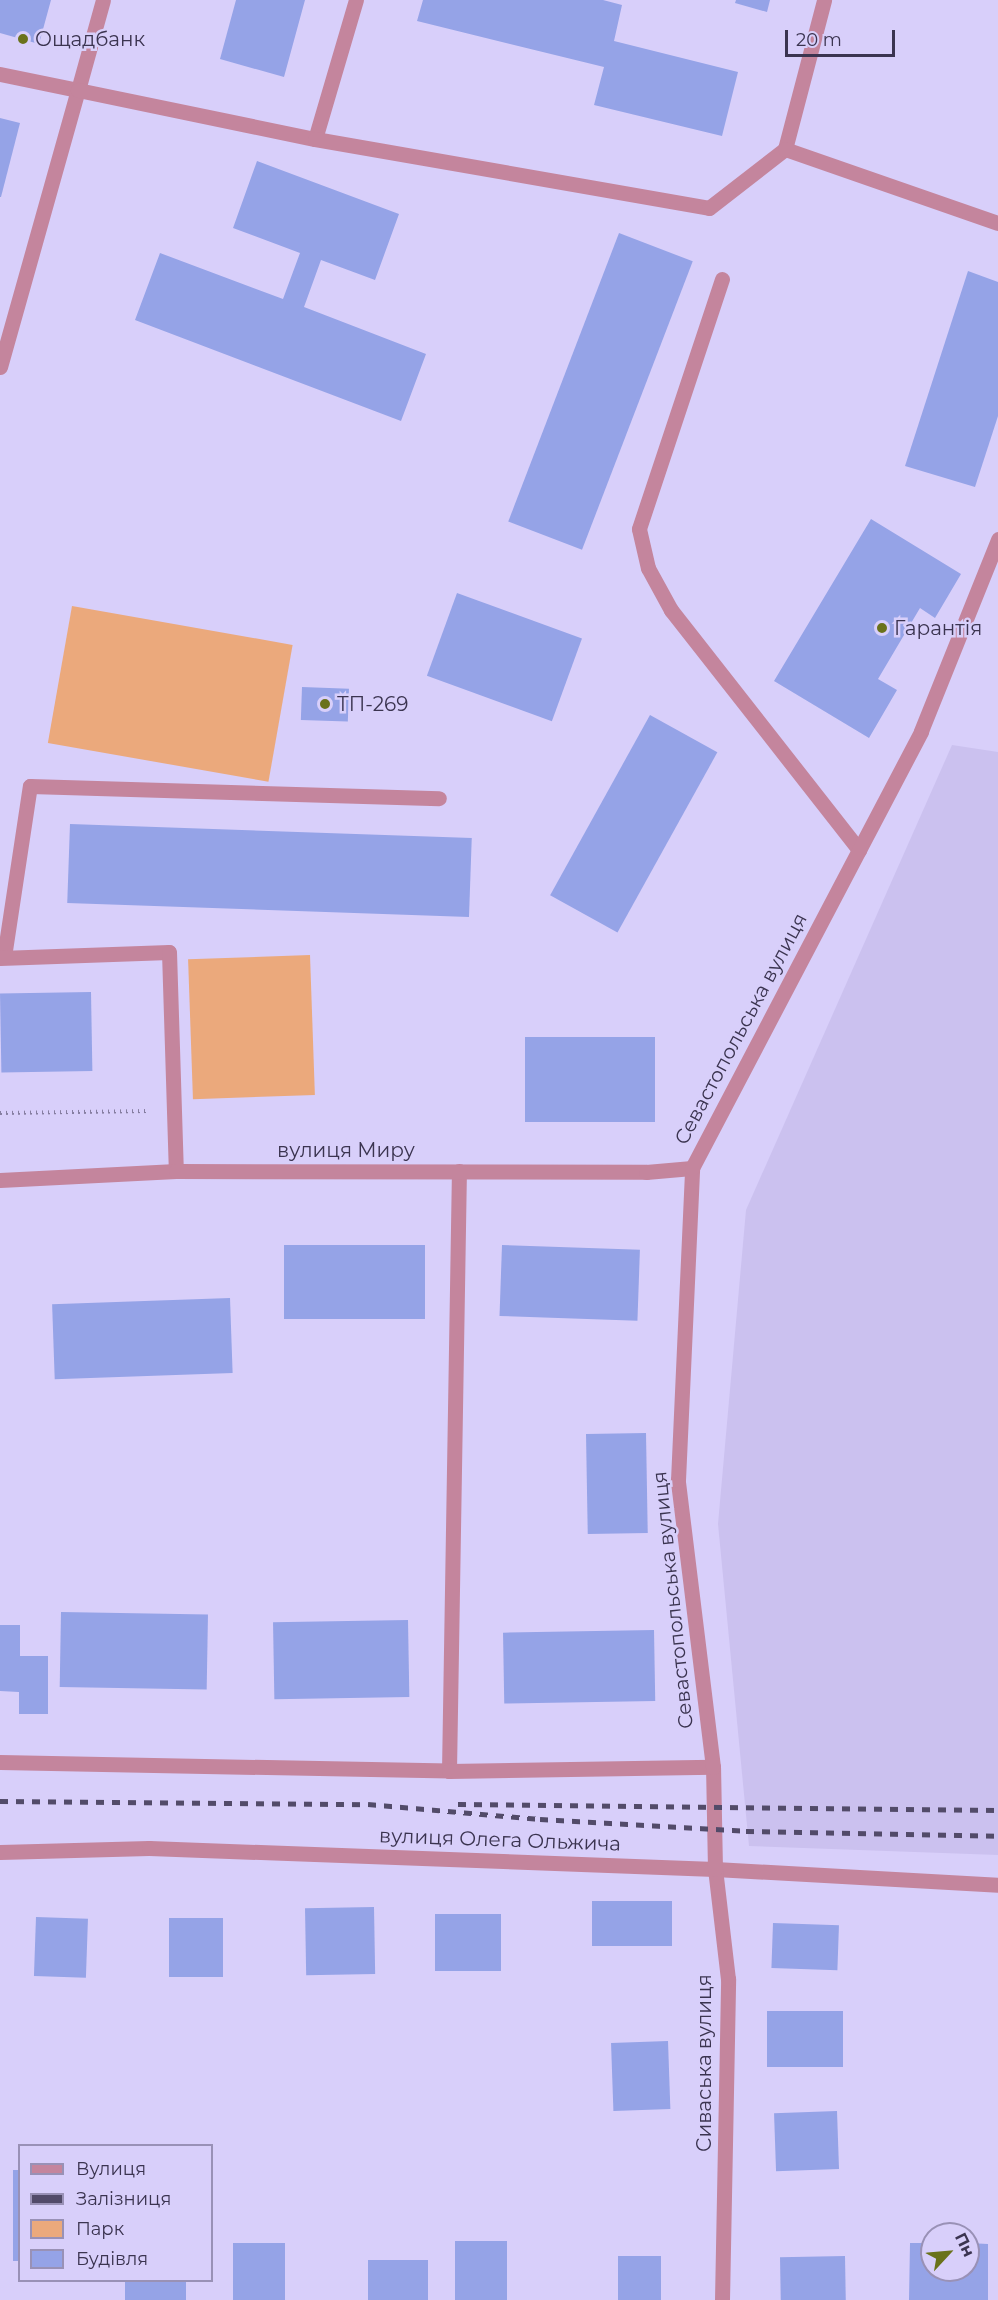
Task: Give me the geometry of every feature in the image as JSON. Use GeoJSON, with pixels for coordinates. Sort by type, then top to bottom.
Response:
{"type":"FeatureCollection","features":[{"type":"Feature","properties":{"kind":"street"},"geometry":{"type":"LineString","coordinates":[[0,367],[103,0]]}},
{"type":"Feature","properties":{"kind":"street"},"geometry":{"type":"LineString","coordinates":[[315,139],[356,0]]}},
{"type":"Feature","properties":{"kind":"street"},"geometry":{"type":"LineString","coordinates":[[0,74],[315,139],[709,208],[785,150],[824,0]]}},
{"type":"Feature","properties":{"kind":"street"},"geometry":{"type":"LineString","coordinates":[[785,150],[998,223]]}},
{"type":"Feature","properties":{"kind":"street"},"geometry":{"type":"LineString","coordinates":[[722,279],[639,529],[641,539],[648,568],[671,610],[859,850]]}},
{"type":"Feature","properties":{"kind":"street","name":"Севастопольська вулиця"},"geometry":{"type":"LineString","coordinates":[[714,1827],[712,1767],[678,1480],[693,1168],[921,731],[998,539]]}},
{"type":"Feature","properties":{"kind":"street"},"geometry":{"type":"LineString","coordinates":[[176,1171],[169,952],[2,958],[30,786],[439,798]]}},
{"type":"Feature","properties":{"kind":"street","name":"вулиця Миру"},"geometry":{"type":"LineString","coordinates":[[0,1180],[176,1171],[646,1172],[693,1168]]}},
{"type":"Feature","properties":{"kind":"street"},"geometry":{"type":"LineString","coordinates":[[449,1771],[459,1171]]}},
{"type":"Feature","properties":{"kind":"street"},"geometry":{"type":"LineString","coordinates":[[0,1762],[449,1771],[712,1767]]}},
{"type":"Feature","properties":{"kind":"street","name":"Сиваська вулиця"},"geometry":{"type":"LineString","coordinates":[[714,1827],[715,1869],[728,1979],[722,2300]]}},
{"type":"Feature","properties":{"kind":"street","name":"вулиця Олега Ольжича"},"geometry":{"type":"LineString","coordinates":[[0,1852],[149,1848],[715,1869],[998,1885]]}},
{"type":"Feature","properties":{"kind":"path"},"geometry":{"type":"LineString","coordinates":[[0,1113],[173,1111]]}},
{"type":"Feature","properties":{"kind":"shaded area"},"geometry":{"type":"Polygon","coordinates":[[[952,745],[998,752],[998,1855],[749,1846],[718,1524],[746,1210],[952,745]]]}},
{"type":"Feature","properties":{"kind":"green space"},"geometry":{"type":"Polygon","coordinates":[[[72,606],[293,645],[268,782],[48,743],[72,606]]]}},
{"type":"Feature","properties":{"kind":"green space"},"geometry":{"type":"Polygon","coordinates":[[[310,955],[315,1095],[193,1099],[188,959],[310,955]]]}},
{"type":"Feature","properties":{"kind":"building"},"geometry":{"type":"Polygon","coordinates":[[[0,0],[51,0],[39,44],[0,33],[0,0]]]}},
{"type":"Feature","properties":{"kind":"building"},"geometry":{"type":"Polygon","coordinates":[[[236,0],[305,0],[284,77],[220,59],[236,0]]]}},
{"type":"Feature","properties":{"kind":"building"},"geometry":{"type":"Polygon","coordinates":[[[423,0],[603,0],[622,5],[614,41],[738,72],[722,136],[594,105],[604,67],[417,21],[423,0]]]}},
{"type":"Feature","properties":{"kind":"building"},"geometry":{"type":"Polygon","coordinates":[[[736,0],[770,0],[767,12],[735,3],[736,0]]]}},
{"type":"Feature","properties":{"kind":"building"},"geometry":{"type":"Polygon","coordinates":[[[0,118],[20,123],[1,197],[0,197],[0,118]]]}},
{"type":"Feature","properties":{"kind":"building"},"geometry":{"type":"Polygon","coordinates":[[[257,161],[399,214],[375,280],[321,260],[304,307],[426,354],[401,421],[135,320],[160,253],[283,299],[300,253],[233,228],[257,161]]]}},
{"type":"Feature","properties":{"kind":"building"},"geometry":{"type":"Polygon","coordinates":[[[619,233],[693,261],[582,550],[508,521],[619,233]]]}},
{"type":"Feature","properties":{"kind":"building"},"geometry":{"type":"Polygon","coordinates":[[[968,271],[998,282],[998,416],[975,487],[905,466],[968,271]]]}},
{"type":"Feature","properties":{"kind":"building"},"geometry":{"type":"Polygon","coordinates":[[[871,519],[961,574],[935,618],[920,608],[878,679],[897,690],[869,738],[774,681],[871,519]]]}},
{"type":"Feature","properties":{"kind":"building"},"geometry":{"type":"Polygon","coordinates":[[[457,593],[582,638],[552,721],[427,676],[457,593]]]}},
{"type":"Feature","properties":{"kind":"building","name":"ТП-269"},"geometry":{"type":"Polygon","coordinates":[[[302,687],[349,689],[348,722],[301,720],[302,687]]]}},
{"type":"Feature","properties":{"kind":"building"},"geometry":{"type":"Polygon","coordinates":[[[650,715],[717,752],[617,933],[550,895],[650,715]]]}},
{"type":"Feature","properties":{"kind":"building"},"geometry":{"type":"Polygon","coordinates":[[[70,824],[472,838],[469,917],[67,903],[70,824]]]}},
{"type":"Feature","properties":{"kind":"building"},"geometry":{"type":"Polygon","coordinates":[[[91,992],[92,1071],[1,1073],[0,994],[91,992]]]}},
{"type":"Feature","properties":{"kind":"building"},"geometry":{"type":"Polygon","coordinates":[[[525,1037],[655,1037],[655,1122],[525,1122],[525,1037]]]}},
{"type":"Feature","properties":{"kind":"building"},"geometry":{"type":"Polygon","coordinates":[[[284,1245],[425,1245],[425,1319],[284,1319],[284,1245]]]}},
{"type":"Feature","properties":{"kind":"building"},"geometry":{"type":"Polygon","coordinates":[[[502,1245],[640,1250],[637,1321],[500,1316],[502,1245]]]}},
{"type":"Feature","properties":{"kind":"building"},"geometry":{"type":"Polygon","coordinates":[[[230,1298],[233,1373],[55,1379],[52,1304],[230,1298]]]}},
{"type":"Feature","properties":{"kind":"building"},"geometry":{"type":"Polygon","coordinates":[[[646,1433],[648,1533],[588,1534],[586,1434],[646,1433]]]}},
{"type":"Feature","properties":{"kind":"building"},"geometry":{"type":"Polygon","coordinates":[[[61,1612],[208,1615],[207,1690],[60,1687],[61,1612]]]}},
{"type":"Feature","properties":{"kind":"building"},"geometry":{"type":"Polygon","coordinates":[[[408,1620],[409,1697],[274,1699],[273,1622],[408,1620]]]}},
{"type":"Feature","properties":{"kind":"building"},"geometry":{"type":"Polygon","coordinates":[[[0,1625],[20,1625],[20,1656],[48,1656],[48,1714],[19,1714],[19,1692],[0,1691],[0,1625]]]}},
{"type":"Feature","properties":{"kind":"building"},"geometry":{"type":"Polygon","coordinates":[[[654,1630],[655,1701],[504,1704],[503,1633],[654,1630]]]}},
{"type":"Feature","properties":{"kind":"building"},"geometry":{"type":"Polygon","coordinates":[[[592,1901],[672,1901],[672,1946],[592,1946],[592,1901]]]}},
{"type":"Feature","properties":{"kind":"building"},"geometry":{"type":"Polygon","coordinates":[[[374,1907],[375,1974],[306,1975],[305,1908],[374,1907]]]}},
{"type":"Feature","properties":{"kind":"building"},"geometry":{"type":"Polygon","coordinates":[[[435,1914],[501,1914],[501,1971],[435,1971],[435,1914]]]}},
{"type":"Feature","properties":{"kind":"building"},"geometry":{"type":"Polygon","coordinates":[[[36,1917],[88,1919],[86,1978],[34,1976],[36,1917]]]}},
{"type":"Feature","properties":{"kind":"building"},"geometry":{"type":"Polygon","coordinates":[[[169,1918],[223,1918],[223,1977],[169,1977],[169,1918]]]}},
{"type":"Feature","properties":{"kind":"building"},"geometry":{"type":"Polygon","coordinates":[[[773,1923],[839,1925],[837,1970],[771,1968],[773,1923]]]}},
{"type":"Feature","properties":{"kind":"building"},"geometry":{"type":"Polygon","coordinates":[[[767,2011],[843,2011],[843,2067],[767,2067],[767,2011]]]}},
{"type":"Feature","properties":{"kind":"building"},"geometry":{"type":"Polygon","coordinates":[[[668,2041],[670,2109],[613,2111],[611,2043],[668,2041]]]}},
{"type":"Feature","properties":{"kind":"building"},"geometry":{"type":"Polygon","coordinates":[[[837,2111],[839,2169],[776,2171],[774,2113],[837,2111]]]}},
{"type":"Feature","properties":{"kind":"building"},"geometry":{"type":"Polygon","coordinates":[[[13,2170],[18,2170],[18,2261],[13,2261],[13,2170]]]}},
{"type":"Feature","properties":{"kind":"building"},"geometry":{"type":"Polygon","coordinates":[[[455,2241],[507,2241],[507,2300],[455,2300],[455,2241]]]}},
{"type":"Feature","properties":{"kind":"building"},"geometry":{"type":"Polygon","coordinates":[[[233,2243],[285,2243],[285,2300],[233,2300],[233,2243]]]}},
{"type":"Feature","properties":{"kind":"building"},"geometry":{"type":"Polygon","coordinates":[[[910,2243],[920,2243],[920,2282],[980,2282],[980,2244],[988,2244],[988,2300],[909,2300],[910,2243]]]}},
{"type":"Feature","properties":{"kind":"building"},"geometry":{"type":"Polygon","coordinates":[[[618,2256],[661,2256],[661,2300],[618,2300],[618,2256]]]}},
{"type":"Feature","properties":{"kind":"building"},"geometry":{"type":"Polygon","coordinates":[[[845,2256],[846,2300],[781,2300],[780,2257],[845,2256]]]}},
{"type":"Feature","properties":{"kind":"building"},"geometry":{"type":"Polygon","coordinates":[[[368,2260],[428,2260],[428,2300],[368,2300],[368,2260]]]}},
{"type":"Feature","properties":{"kind":"building"},"geometry":{"type":"Polygon","coordinates":[[[125,2282],[186,2282],[186,2300],[125,2300],[125,2282]]]}},
{"type":"Feature","properties":{"kind":"railway"},"geometry":{"type":"LineString","coordinates":[[0,1801],[368,1804],[540,1819],[746,1831],[998,1836]]}},
{"type":"Feature","properties":{"kind":"railway"},"geometry":{"type":"LineString","coordinates":[[458,1804],[998,1810]]}},
{"type":"Feature","properties":{"kind":"place","name":"Ощадбанк"},"geometry":{"type":"Point","coordinates":[23,39]}},
{"type":"Feature","properties":{"kind":"place","name":"Гарантія"},"geometry":{"type":"Point","coordinates":[882,628]}},
{"type":"Feature","properties":{"kind":"place","name":"ТП-269"},"geometry":{"type":"Point","coordinates":[325,704]}}]}
